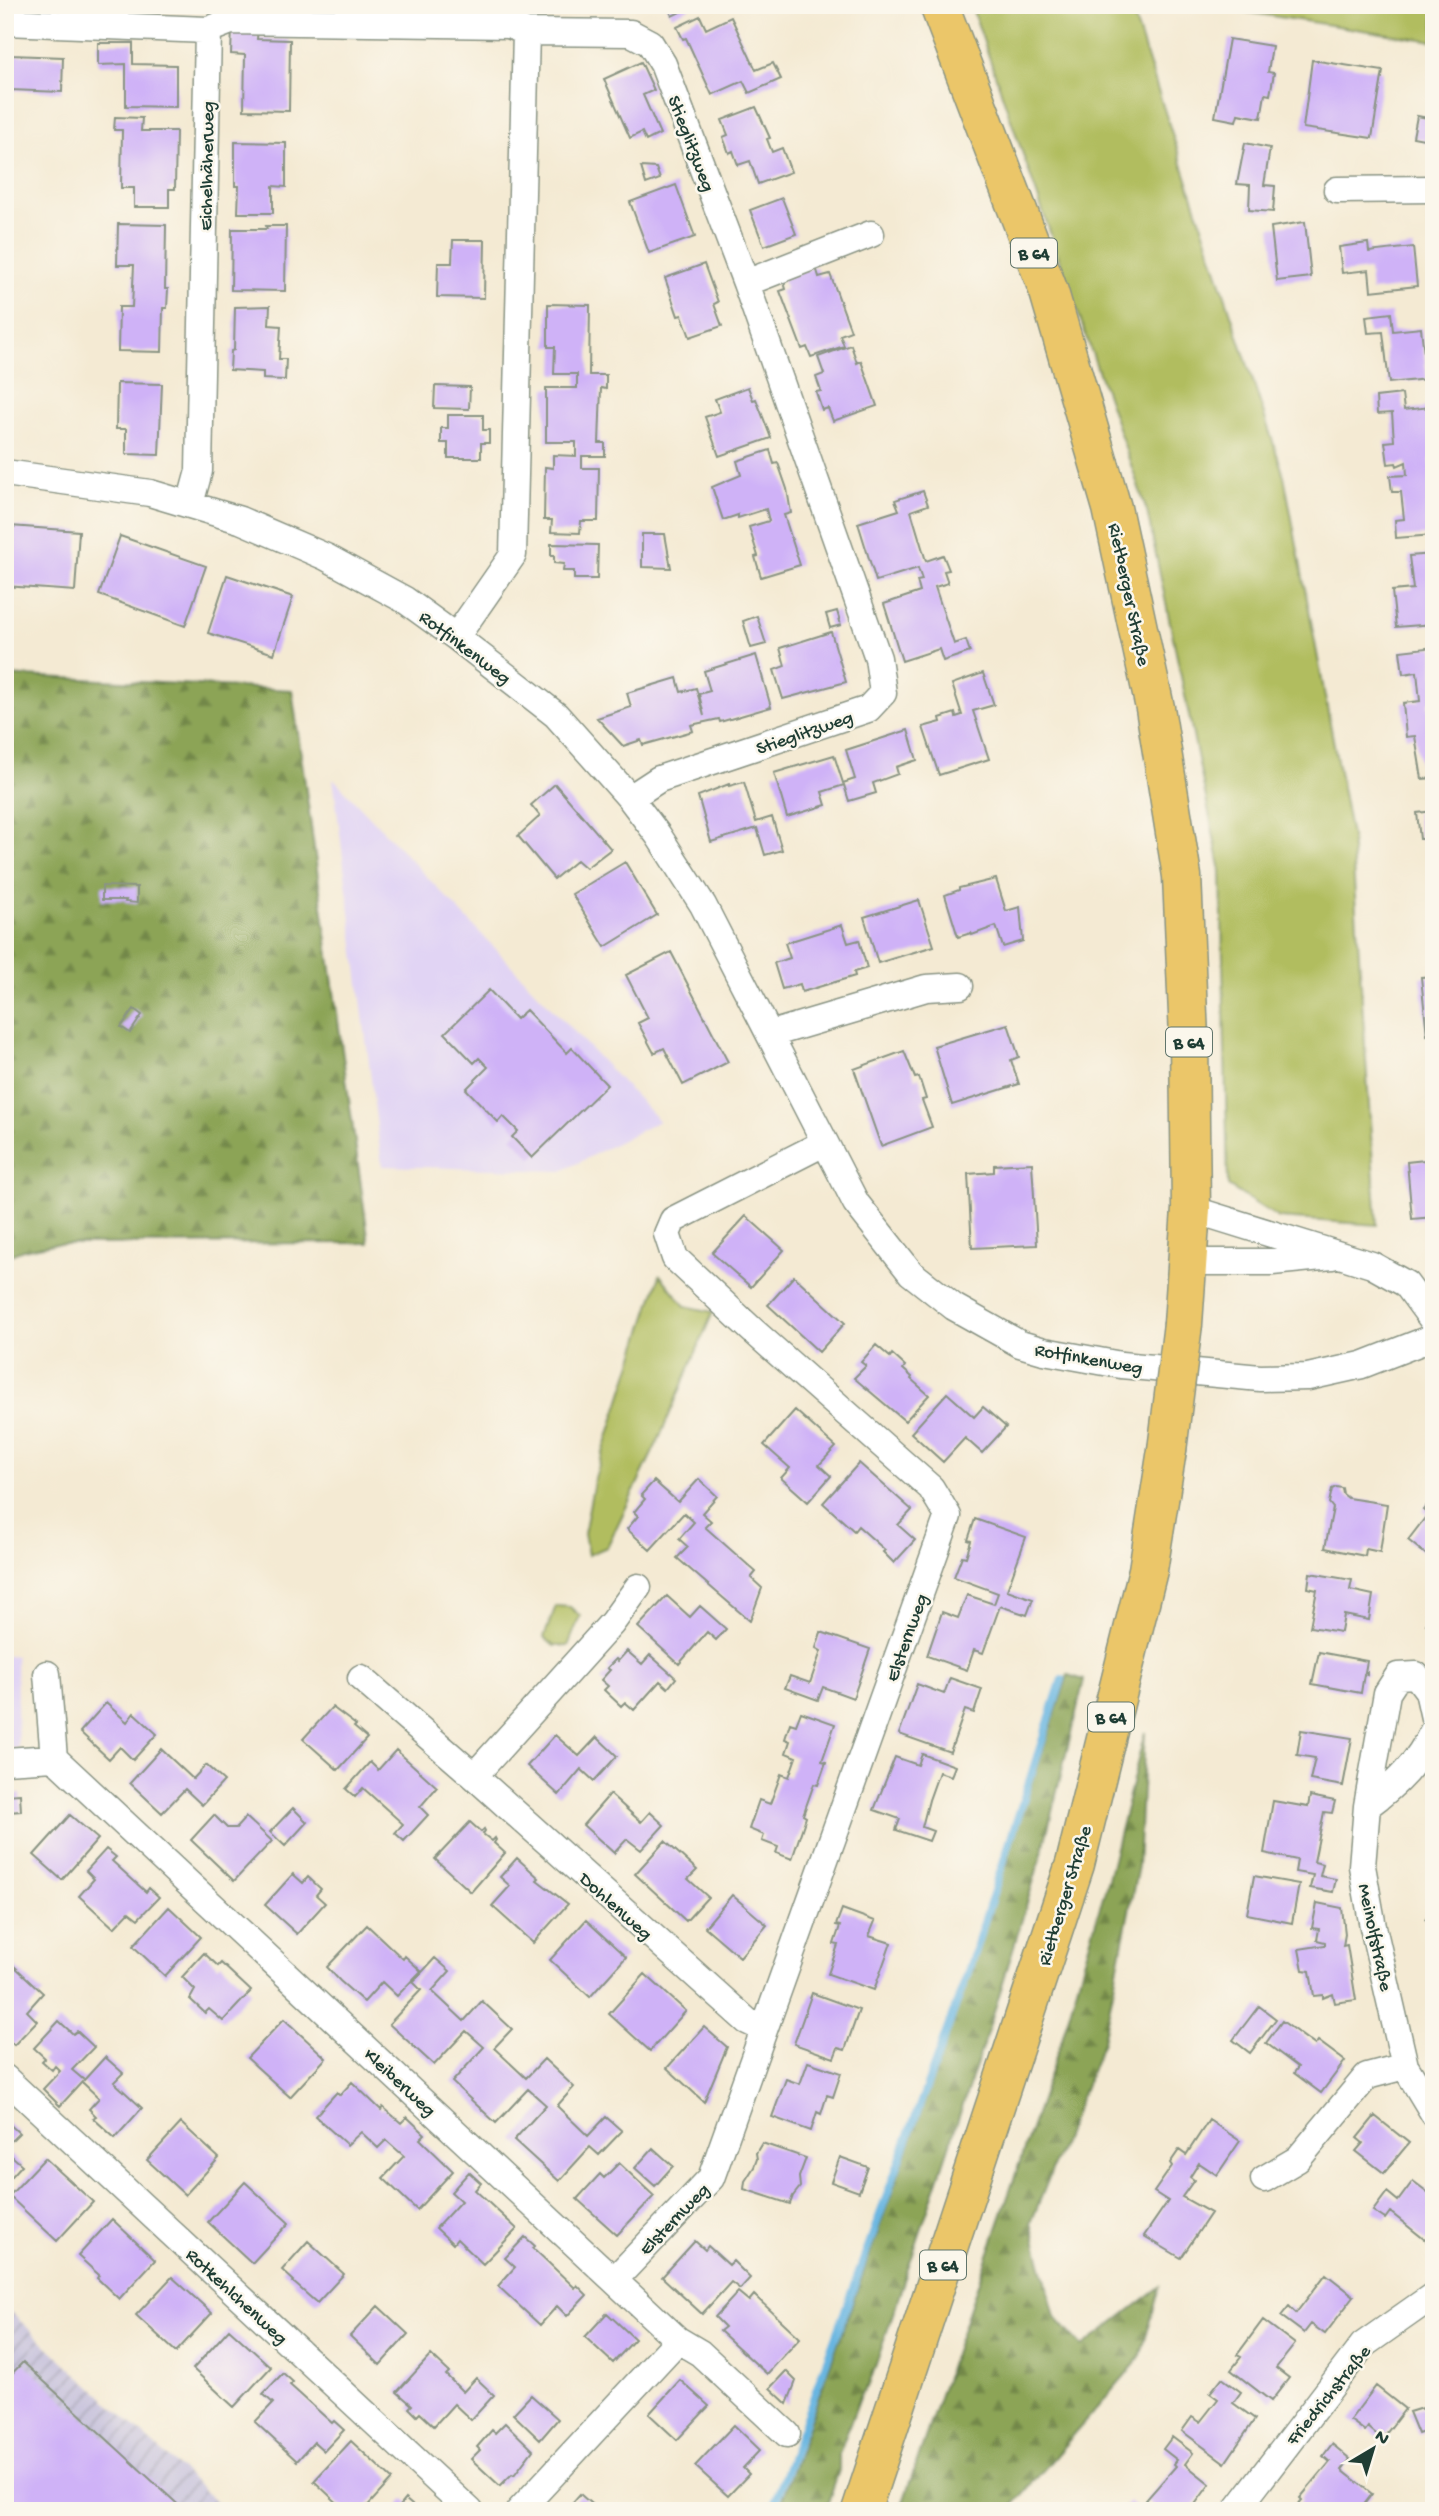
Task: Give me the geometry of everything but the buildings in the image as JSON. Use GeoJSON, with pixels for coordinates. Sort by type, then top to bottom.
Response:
{"type":"FeatureCollection","features":[{"type":"Feature","properties":{"kind":"main road","name":"Rietberger Straße"},"geometry":{"type":"LineString","coordinates":[[861,2511],[1075,1864],[1148,1570],[1183,1324],[1191,1209],[1189,1038],[1182,876],[1152,694],[1112,508],[1049,292],[939,5]]}},
{"type":"Feature","properties":{"kind":"street"},"geometry":{"type":"LineString","coordinates":[[5,22],[208,30]]}},
{"type":"Feature","properties":{"kind":"street","name":"Stieglitzweg"},"geometry":{"type":"LineString","coordinates":[[208,30],[231,22],[509,25],[526,32],[631,33],[650,43],[663,64],[746,283],[878,658],[883,693],[868,709],[659,779],[630,798]]}},
{"type":"Feature","properties":{"kind":"street","name":"Eichelhäherweg"},"geometry":{"type":"LineString","coordinates":[[190,505],[199,471],[208,30]]}},
{"type":"Feature","properties":{"kind":"street"},"geometry":{"type":"LineString","coordinates":[[456,637],[513,555],[526,32]]}},
{"type":"Feature","properties":{"kind":"street"},"geometry":{"type":"LineString","coordinates":[[1337,190],[1434,189]]}},
{"type":"Feature","properties":{"kind":"street"},"geometry":{"type":"LineString","coordinates":[[746,283],[871,234]]}},
{"type":"Feature","properties":{"kind":"street","name":"Rotfinkenweg"},"geometry":{"type":"LineString","coordinates":[[5,473],[150,493],[240,520],[344,566],[405,600],[556,715],[630,798],[703,905],[856,1203],[911,1273],[954,1307],[1020,1344],[1044,1351],[1121,1365],[1260,1378],[1308,1377],[1362,1365],[1434,1337]]}},
{"type":"Feature","properties":{"kind":"street"},"geometry":{"type":"LineString","coordinates":[[771,1034],[926,988],[960,986]]}},
{"type":"Feature","properties":{"kind":"street","name":"Elsternweg"},"geometry":{"type":"LineString","coordinates":[[614,2280],[711,2178],[948,1516],[931,1488],[675,1258],[667,1234],[673,1220],[824,1143]]}},
{"type":"Feature","properties":{"kind":"street"},"geometry":{"type":"LineString","coordinates":[[1191,1209],[1289,1237],[1372,1265],[1406,1284],[1434,1322]]}},
{"type":"Feature","properties":{"kind":"street"},"geometry":{"type":"LineString","coordinates":[[1186,1262],[1272,1262],[1340,1255]]}},
{"type":"Feature","properties":{"kind":"street"},"geometry":{"type":"LineString","coordinates":[[474,1776],[612,1623],[638,1587]]}},
{"type":"Feature","properties":{"kind":"street"},"geometry":{"type":"LineString","coordinates":[[5,1761],[54,1758],[47,1674]]}},
{"type":"Feature","properties":{"kind":"street","name":"Meinolfstraße"},"geometry":{"type":"LineString","coordinates":[[1434,1718],[1429,1692],[1416,1675],[1398,1676],[1387,1693],[1367,1806],[1362,1866],[1405,2066],[1434,2114]]}},
{"type":"Feature","properties":{"kind":"street","name":"Dohlenweg"},"geometry":{"type":"LineString","coordinates":[[361,1678],[747,2021],[764,2029]]}},
{"type":"Feature","properties":{"kind":"street"},"geometry":{"type":"LineString","coordinates":[[1367,1806],[1396,1784],[1425,1747],[1434,1728]]}},
{"type":"Feature","properties":{"kind":"street","name":"Kleiberweg"},"geometry":{"type":"LineString","coordinates":[[54,1758],[678,2340],[700,2353],[787,2434]]}},
{"type":"Feature","properties":{"kind":"street"},"geometry":{"type":"LineString","coordinates":[[1264,2179],[1298,2159],[1367,2076],[1405,2066]]}},
{"type":"Feature","properties":{"kind":"street","name":"Rotkehlchenweg"},"geometry":{"type":"LineString","coordinates":[[5,2078],[470,2511]]}},
{"type":"Feature","properties":{"kind":"street","name":"Friedrichstraße"},"geometry":{"type":"LineString","coordinates":[[1236,2511],[1363,2345],[1434,2294]]}},
{"type":"Feature","properties":{"kind":"street"},"geometry":{"type":"LineString","coordinates":[[519,2511],[678,2340]]}},
{"type":"Feature","properties":{"kind":"shaded area"},"geometry":{"type":"Polygon","coordinates":[[[333,778],[659,1121],[562,1171],[382,1166],[333,778]]]}},
{"type":"Feature","properties":{"kind":"shaded area"},"geometry":{"type":"Polygon","coordinates":[[[5,1656],[16,1656],[18,1748],[5,1749],[5,1656]]]}},
{"type":"Feature","properties":{"kind":"shaded area"},"geometry":{"type":"Polygon","coordinates":[[[5,2307],[226,2511],[5,2511],[5,2307]]]}},
{"type":"Feature","properties":{"kind":"green space"},"geometry":{"type":"Polygon","coordinates":[[[971,5],[1130,5],[1284,476],[1351,836],[1377,1225],[1279,1218],[1228,1186],[1221,871],[1147,511],[971,5]]]}},
{"type":"Feature","properties":{"kind":"green space"},"geometry":{"type":"Polygon","coordinates":[[[1201,5],[1434,5],[1434,41],[1201,5]]]}},
{"type":"Feature","properties":{"kind":"green space"},"geometry":{"type":"Polygon","coordinates":[[[5,675],[292,690],[369,1243],[53,1244],[5,1257],[5,675]]]}},
{"type":"Feature","properties":{"kind":"green space"},"geometry":{"type":"Polygon","coordinates":[[[660,1275],[685,1306],[713,1312],[659,1439],[607,1547],[588,1555],[584,1534],[594,1481],[660,1275]]]}},
{"type":"Feature","properties":{"kind":"green space"},"geometry":{"type":"Polygon","coordinates":[[[556,1606],[570,1607],[580,1616],[568,1646],[554,1646],[544,1637],[556,1606]]]}},
{"type":"Feature","properties":{"kind":"green space"},"geometry":{"type":"Polygon","coordinates":[[[1068,1675],[1084,1680],[1042,1853],[995,2009],[869,2385],[861,2394],[839,2454],[839,2470],[825,2511],[778,2511],[940,2058],[1068,1675]]]}},
{"type":"Feature","properties":{"kind":"green space"},"geometry":{"type":"Polygon","coordinates":[[[1145,1732],[1138,1866],[1103,2041],[1031,2223],[1055,2317],[1082,2347],[1160,2287],[1140,2358],[1008,2511],[900,2511],[1062,2039],[1108,1879],[1145,1732]]]}},
{"type":"Feature","properties":{"kind":"waterway"},"geometry":{"type":"LineString","coordinates":[[772,2511],[966,1978],[1062,1679]]}}]}
